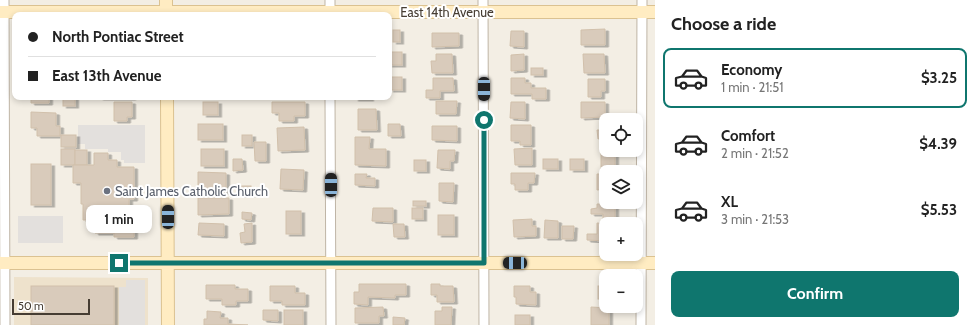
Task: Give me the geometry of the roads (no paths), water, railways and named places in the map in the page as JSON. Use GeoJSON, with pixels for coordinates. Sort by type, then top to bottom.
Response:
{"type":"FeatureCollection","features":[{"type":"Feature","properties":{"kind":"main road","name":"East 14th Avenue"},"geometry":{"type":"LineString","coordinates":[[368,12],[484,6],[642,6],[655,12]]}},
{"type":"Feature","properties":{"kind":"main road","name":"East 14th Avenue"},"geometry":{"type":"LineString","coordinates":[[3,8],[166,9],[264,12]]}},
{"type":"Feature","properties":{"kind":"main road"},"geometry":{"type":"LineString","coordinates":[[167,100],[168,325]]}},
{"type":"Feature","properties":{"kind":"main road"},"geometry":{"type":"LineString","coordinates":[[3,263],[655,263]]}},
{"type":"Feature","properties":{"kind":"street"},"geometry":{"type":"LineString","coordinates":[[330,0],[330,12]]}},
{"type":"Feature","properties":{"kind":"street"},"geometry":{"type":"LineString","coordinates":[[484,6],[484,325]]}},
{"type":"Feature","properties":{"kind":"street"},"geometry":{"type":"LineString","coordinates":[[641,325],[642,6]]}},
{"type":"Feature","properties":{"kind":"street"},"geometry":{"type":"LineString","coordinates":[[3,8],[3,263],[6,325]]}},
{"type":"Feature","properties":{"kind":"street"},"geometry":{"type":"LineString","coordinates":[[330,100],[331,325]]}},
{"type":"Feature","properties":{"kind":"place","name":"Saint James Catholic Church"},"geometry":{"type":"Point","coordinates":[107,191]}}]}
